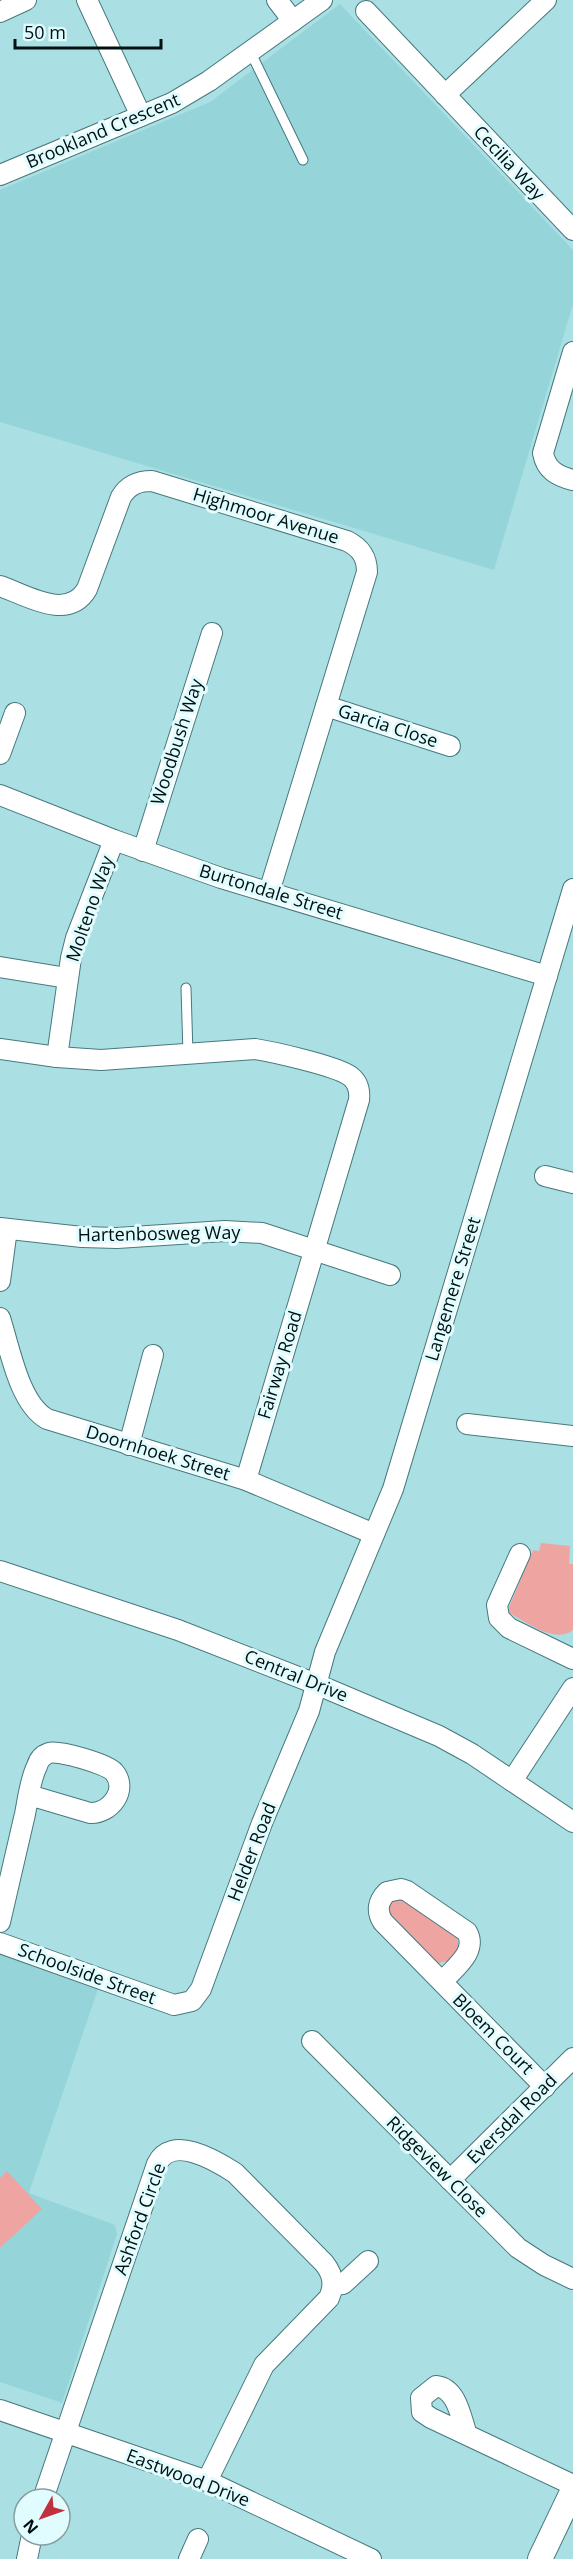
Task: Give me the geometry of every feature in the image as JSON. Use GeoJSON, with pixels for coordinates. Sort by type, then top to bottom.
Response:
{"type":"FeatureCollection","features":[{"type":"Feature","properties":{"kind":"street"},"geometry":{"type":"LineString","coordinates":[[0,12],[26,0]]}},
{"type":"Feature","properties":{"kind":"street"},"geometry":{"type":"LineString","coordinates":[[87,0],[141,116]]}},
{"type":"Feature","properties":{"kind":"street"},"geometry":{"type":"LineString","coordinates":[[278,0],[293,21]]}},
{"type":"Feature","properties":{"kind":"street","name":"Brookland Crescent"},"geometry":{"type":"LineString","coordinates":[[0,176],[172,104],[199,88],[322,0]]}},
{"type":"Feature","properties":{"kind":"street"},"geometry":{"type":"LineString","coordinates":[[445,95],[546,0]]}},
{"type":"Feature","properties":{"kind":"street","name":"Cecilia Way"},"geometry":{"type":"LineString","coordinates":[[366,11],[573,230]]}},
{"type":"Feature","properties":{"kind":"street"},"geometry":{"type":"LineString","coordinates":[[573,352],[543,453],[552,471],[573,480]]}},
{"type":"Feature","properties":{"kind":"street","name":"Highmoor Avenue"},"geometry":{"type":"LineString","coordinates":[[0,585],[57,606],[77,602],[87,589],[121,497],[130,487],[143,481],[347,541],[365,557],[367,572],[269,892]]}},
{"type":"Feature","properties":{"kind":"street","name":"Woodbush Way"},"geometry":{"type":"LineString","coordinates":[[143,850],[212,633]]}},
{"type":"Feature","properties":{"kind":"street","name":"Garcia Close"},"geometry":{"type":"LineString","coordinates":[[326,706],[450,746]]}},
{"type":"Feature","properties":{"kind":"street"},"geometry":{"type":"LineString","coordinates":[[0,754],[15,713]]}},
{"type":"Feature","properties":{"kind":"street","name":"Burtondale Street"},"geometry":{"type":"LineString","coordinates":[[0,795],[114,840],[269,892],[547,976]]}},
{"type":"Feature","properties":{"kind":"street","name":"Molteno Way"},"geometry":{"type":"LineString","coordinates":[[57,1057],[67,978],[76,938],[114,840]]}},
{"type":"Feature","properties":{"kind":"street","name":"Langemere Street"},"geometry":{"type":"LineString","coordinates":[[316,1683],[325,1652],[393,1489],[573,889]]}},
{"type":"Feature","properties":{"kind":"street","name":"Molteno Way"},"geometry":{"type":"LineString","coordinates":[[0,968],[67,978]]}},
{"type":"Feature","properties":{"kind":"street"},"geometry":{"type":"LineString","coordinates":[[0,1049],[101,1060],[188,1054]]}},
{"type":"Feature","properties":{"kind":"street","name":"Fairway Road"},"geometry":{"type":"LineString","coordinates":[[188,1054],[255,1049],[274,1052],[345,1073],[358,1085],[359,1100],[246,1480]]}},
{"type":"Feature","properties":{"kind":"street"},"geometry":{"type":"LineString","coordinates":[[546,1176],[573,1183]]}},
{"type":"Feature","properties":{"kind":"street"},"geometry":{"type":"LineString","coordinates":[[0,1281],[3,1229]]}},
{"type":"Feature","properties":{"kind":"street","name":"Hartenbosweg Way"},"geometry":{"type":"LineString","coordinates":[[3,1229],[117,1238],[225,1231],[251,1232],[262,1233],[315,1251]]}},
{"type":"Feature","properties":{"kind":"street"},"geometry":{"type":"LineString","coordinates":[[315,1251],[390,1275]]}},
{"type":"Feature","properties":{"kind":"street","name":"Doornhoek Street"},"geometry":{"type":"LineString","coordinates":[[0,1318],[26,1396],[34,1410],[47,1419],[246,1480],[374,1534]]}},
{"type":"Feature","properties":{"kind":"street"},"geometry":{"type":"LineString","coordinates":[[129,1445],[153,1355]]}},
{"type":"Feature","properties":{"kind":"street"},"geometry":{"type":"LineString","coordinates":[[466,1424],[573,1436]]}},
{"type":"Feature","properties":{"kind":"street"},"geometry":{"type":"LineString","coordinates":[[520,1554],[497,1605],[499,1618],[509,1628],[573,1659]]}},
{"type":"Feature","properties":{"kind":"street","name":"Central Drive"},"geometry":{"type":"LineString","coordinates":[[0,1571],[178,1630],[316,1683],[439,1736],[472,1754],[573,1822]]}},
{"type":"Feature","properties":{"kind":"street","name":"Helder Road"},"geometry":{"type":"LineString","coordinates":[[174,2004],[185,2004],[192,2001],[201,1989],[262,1823],[309,1711],[316,1683]]}},
{"type":"Feature","properties":{"kind":"street"},"geometry":{"type":"LineString","coordinates":[[512,1781],[573,1688]]}},
{"type":"Feature","properties":{"kind":"street"},"geometry":{"type":"LineString","coordinates":[[0,1922],[29,1795]]}},
{"type":"Feature","properties":{"kind":"street","name":"Bloem Court"},"geometry":{"type":"LineString","coordinates":[[442,1982],[469,1951],[471,1942],[467,1932],[407,1891],[401,1889],[387,1892],[379,1903],[380,1916],[442,1982],[545,2087]]}},
{"type":"Feature","properties":{"kind":"street","name":"Schoolside Street"},"geometry":{"type":"LineString","coordinates":[[0,1943],[174,2004]]}},
{"type":"Feature","properties":{"kind":"street","name":"Ridgeview Close"},"geometry":{"type":"LineString","coordinates":[[312,2041],[518,2248],[573,2279]]}},
{"type":"Feature","properties":{"kind":"street","name":"Eversdal Road"},"geometry":{"type":"LineString","coordinates":[[450,2180],[573,2058]]}},
{"type":"Feature","properties":{"kind":"street","name":"Ashford Circle"},"geometry":{"type":"LineString","coordinates":[[66,2432],[157,2164],[160,2158],[171,2150],[184,2150],[221,2164],[235,2173],[324,2263],[329,2269],[333,2285]]}},
{"type":"Feature","properties":{"kind":"street"},"geometry":{"type":"LineString","coordinates":[[207,2481],[264,2365],[329,2298],[333,2285],[343,2284],[368,2261]]}},
{"type":"Feature","properties":{"kind":"street","name":"Eastwood Drive"},"geometry":{"type":"LineString","coordinates":[[0,2410],[207,2481],[371,2559]]}},
{"type":"Feature","properties":{"kind":"street"},"geometry":{"type":"LineString","coordinates":[[47,2487],[66,2432]]}},
{"type":"Feature","properties":{"kind":"street"},"geometry":{"type":"LineString","coordinates":[[467,2435],[573,2485]]}},
{"type":"Feature","properties":{"kind":"street"},"geometry":{"type":"LineString","coordinates":[[540,2559],[573,2490]]}},
{"type":"Feature","properties":{"kind":"street"},"geometry":{"type":"LineString","coordinates":[[189,2559],[198,2539]]}},
{"type":"Feature","properties":{"kind":"lane"},"geometry":{"type":"LineString","coordinates":[[250,51],[303,160]]}},
{"type":"Feature","properties":{"kind":"lane"},"geometry":{"type":"LineString","coordinates":[[186,988],[188,1054]]}},
{"type":"Feature","properties":{"kind":"shaded area"},"geometry":{"type":"Polygon","coordinates":[[[340,4],[573,250],[573,304],[494,570],[0,422],[0,190],[210,102],[340,4]]]}},
{"type":"Feature","properties":{"kind":"shaded area"},"geometry":{"type":"Polygon","coordinates":[[[541,1543],[570,1546],[569,1564],[573,1564],[573,1630],[566,1634],[557,1635],[540,1630],[507,1612],[533,1550],[539,1551],[541,1543]]]}},
{"type":"Feature","properties":{"kind":"shaded area"},"geometry":{"type":"Polygon","coordinates":[[[398,1896],[457,1935],[459,1949],[452,1960],[439,1963],[432,1961],[389,1918],[387,1904],[398,1896]]]}},
{"type":"Feature","properties":{"kind":"shaded area"},"geometry":{"type":"Polygon","coordinates":[[[0,1955],[98,1989],[29,2193],[115,2225],[117,2234],[62,2403],[0,2382],[0,1955]]]}},
{"type":"Feature","properties":{"kind":"shaded area"},"geometry":{"type":"Polygon","coordinates":[[[7,2171],[42,2209],[0,2248],[0,2178],[7,2171]]]}}]}
